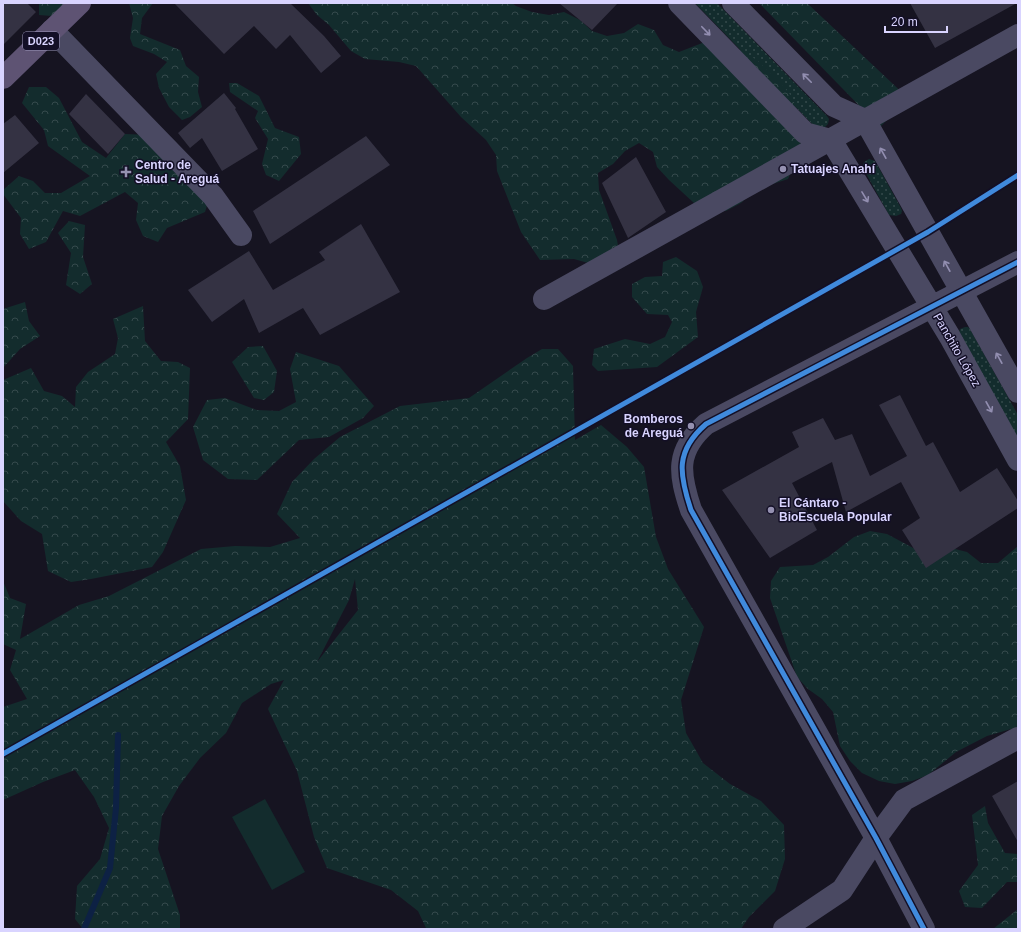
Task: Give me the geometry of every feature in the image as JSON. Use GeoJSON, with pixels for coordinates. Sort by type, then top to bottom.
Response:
{"type":"FeatureCollection","features":[{"type":"Feature","properties":{"kind":"main road","name":"D023"},"geometry":{"type":"LineString","coordinates":[[3,78],[80,3]]}},
{"type":"Feature","properties":{"kind":"street"},"geometry":{"type":"LineString","coordinates":[[679,3],[805,133],[831,140]]}},
{"type":"Feature","properties":{"kind":"street"},"geometry":{"type":"LineString","coordinates":[[733,3],[834,106],[865,120],[1018,392]]}},
{"type":"Feature","properties":{"kind":"street"},"geometry":{"type":"LineString","coordinates":[[52,30],[213,196],[241,235]]}},
{"type":"Feature","properties":{"kind":"street"},"geometry":{"type":"LineString","coordinates":[[544,299],[1018,35]]}},
{"type":"Feature","properties":{"kind":"street","name":"Panchito López"},"geometry":{"type":"LineString","coordinates":[[831,140],[950,336],[1018,460]]}},
{"type":"Feature","properties":{"kind":"street"},"geometry":{"type":"LineString","coordinates":[[924,929],[876,838],[692,510],[684,490],[682,470],[683,458],[692,438],[706,424],[1018,262]]}},
{"type":"Feature","properties":{"kind":"street"},"geometry":{"type":"LineString","coordinates":[[784,929],[842,890],[876,838],[904,800],[1018,738]]}},
{"type":"Feature","properties":{"kind":"green space"},"geometry":{"type":"Polygon","coordinates":[[[39,3],[73,3],[65,17],[39,15],[39,3]]]}},
{"type":"Feature","properties":{"kind":"green space"},"geometry":{"type":"Polygon","coordinates":[[[129,3],[153,3],[142,18],[140,34],[180,50],[186,66],[199,77],[198,92],[202,107],[190,117],[182,120],[169,107],[159,88],[156,74],[167,62],[154,54],[133,46],[130,38],[133,18],[129,3]]]}},
{"type":"Feature","properties":{"kind":"green space"},"geometry":{"type":"Polygon","coordinates":[[[308,3],[512,3],[532,12],[549,15],[564,12],[580,20],[592,31],[607,36],[624,33],[638,24],[654,30],[663,45],[679,52],[710,40],[727,42],[757,60],[781,83],[792,97],[798,113],[801,149],[788,179],[754,190],[741,203],[726,211],[709,212],[694,203],[669,180],[657,167],[653,152],[639,143],[625,151],[613,164],[598,173],[599,190],[617,240],[620,257],[606,268],[574,259],[540,260],[521,232],[497,171],[496,155],[486,140],[461,117],[416,66],[399,62],[365,59],[351,51],[329,25],[317,15],[308,3]]]}},
{"type":"Feature","properties":{"kind":"green space"},"geometry":{"type":"Polygon","coordinates":[[[695,3],[717,3],[827,116],[829,119],[828,124],[823,129],[815,127],[695,3]]]}},
{"type":"Feature","properties":{"kind":"green space"},"geometry":{"type":"Polygon","coordinates":[[[759,3],[807,3],[910,100],[880,127],[759,3]]]}},
{"type":"Feature","properties":{"kind":"green space"},"geometry":{"type":"Polygon","coordinates":[[[229,83],[237,83],[259,96],[275,128],[299,137],[301,154],[279,181],[266,175],[262,164],[268,139],[255,118],[258,111],[230,92],[229,83]]]}},
{"type":"Feature","properties":{"kind":"green space"},"geometry":{"type":"Polygon","coordinates":[[[29,87],[46,87],[59,98],[82,142],[106,158],[125,134],[150,135],[210,196],[205,212],[167,228],[158,242],[143,236],[136,220],[138,203],[125,192],[80,216],[63,211],[46,242],[29,249],[20,234],[21,218],[3,194],[3,190],[19,176],[33,181],[45,193],[61,193],[90,176],[48,146],[44,130],[22,103],[29,87]]]}},
{"type":"Feature","properties":{"kind":"green space"},"geometry":{"type":"Polygon","coordinates":[[[869,159],[875,161],[901,208],[901,214],[896,216],[889,215],[863,168],[864,162],[869,159]]]}},
{"type":"Feature","properties":{"kind":"green space"},"geometry":{"type":"Polygon","coordinates":[[[69,221],[85,225],[83,257],[92,284],[80,294],[66,285],[71,253],[58,233],[69,221]]]}},
{"type":"Feature","properties":{"kind":"green space"},"geometry":{"type":"Polygon","coordinates":[[[676,257],[697,271],[703,287],[696,312],[698,337],[657,367],[598,371],[592,365],[594,349],[625,339],[650,344],[665,337],[672,322],[668,315],[647,314],[632,297],[632,284],[645,277],[662,276],[663,262],[676,257]]]}},
{"type":"Feature","properties":{"kind":"green space"},"geometry":{"type":"Polygon","coordinates":[[[25,302],[29,321],[40,336],[20,349],[3,368],[3,309],[25,302]]]}},
{"type":"Feature","properties":{"kind":"green space"},"geometry":{"type":"Polygon","coordinates":[[[143,306],[145,341],[161,361],[178,362],[190,368],[188,419],[166,442],[180,466],[186,500],[163,552],[152,567],[71,582],[48,571],[42,534],[21,521],[3,501],[3,380],[31,368],[44,391],[62,396],[75,407],[76,387],[88,372],[115,354],[118,338],[113,319],[143,306]]]}},
{"type":"Feature","properties":{"kind":"green space"},"geometry":{"type":"Polygon","coordinates":[[[965,327],[970,329],[1018,415],[1018,440],[959,332],[960,329],[965,327]]]}},
{"type":"Feature","properties":{"kind":"green space"},"geometry":{"type":"Polygon","coordinates":[[[263,346],[277,371],[274,392],[264,400],[254,398],[232,362],[248,347],[263,346]]]}},
{"type":"Feature","properties":{"kind":"green space"},"geometry":{"type":"Polygon","coordinates":[[[542,349],[558,349],[573,366],[575,440],[601,425],[627,447],[644,467],[656,537],[668,569],[704,627],[681,700],[686,733],[703,763],[730,784],[761,801],[784,825],[785,859],[775,891],[749,917],[741,929],[428,929],[426,928],[418,911],[391,890],[327,868],[314,837],[297,771],[268,709],[284,680],[271,684],[242,703],[226,733],[200,758],[179,786],[162,816],[158,849],[180,915],[180,929],[83,929],[75,919],[77,886],[100,859],[109,828],[94,797],[75,770],[43,782],[3,800],[3,707],[27,699],[10,670],[16,650],[3,644],[3,581],[10,598],[26,604],[20,639],[79,605],[109,596],[201,549],[235,546],[270,547],[300,538],[277,514],[292,482],[314,459],[340,437],[400,406],[469,398],[542,349]],[[355,579],[349,600],[317,662],[358,610],[355,579]]]}},
{"type":"Feature","properties":{"kind":"green space"},"geometry":{"type":"Polygon","coordinates":[[[296,352],[339,366],[374,406],[363,418],[329,437],[299,440],[257,480],[228,479],[203,460],[193,427],[207,400],[225,398],[257,410],[279,411],[296,402],[290,369],[296,352]]]}},
{"type":"Feature","properties":{"kind":"green space"},"geometry":{"type":"Polygon","coordinates":[[[870,531],[887,534],[917,550],[951,548],[967,552],[981,563],[998,563],[1018,546],[1018,727],[987,736],[956,752],[928,775],[912,781],[895,784],[879,781],[862,773],[850,761],[840,746],[833,712],[822,699],[808,689],[797,677],[770,598],[771,581],[780,567],[813,565],[828,557],[854,537],[870,531]]]}},
{"type":"Feature","properties":{"kind":"green space"},"geometry":{"type":"Polygon","coordinates":[[[265,799],[305,872],[272,890],[232,817],[265,799]]]}},
{"type":"Feature","properties":{"kind":"green space"},"geometry":{"type":"Polygon","coordinates":[[[985,806],[988,823],[1005,853],[1018,854],[1018,882],[1007,882],[982,908],[965,907],[959,891],[978,865],[972,815],[985,806]]]}},
{"type":"Feature","properties":{"kind":"green space"},"geometry":{"type":"Polygon","coordinates":[[[1018,909],[1018,929],[993,929],[1018,909]]]}},
{"type":"Feature","properties":{"kind":"building"},"geometry":{"type":"Polygon","coordinates":[[[3,3],[27,3],[36,12],[3,45],[3,3]]]}},
{"type":"Feature","properties":{"kind":"building"},"geometry":{"type":"Polygon","coordinates":[[[174,3],[290,3],[324,36],[341,56],[321,73],[290,35],[276,49],[254,26],[224,54],[174,3]]]}},
{"type":"Feature","properties":{"kind":"building"},"geometry":{"type":"Polygon","coordinates":[[[559,3],[618,3],[592,30],[559,3]]]}},
{"type":"Feature","properties":{"kind":"building"},"geometry":{"type":"Polygon","coordinates":[[[910,3],[1017,3],[935,48],[910,3]]]}},
{"type":"Feature","properties":{"kind":"building"},"geometry":{"type":"Polygon","coordinates":[[[224,93],[236,108],[235,109],[258,149],[222,171],[202,138],[190,148],[178,133],[224,93]]]}},
{"type":"Feature","properties":{"kind":"building"},"geometry":{"type":"Polygon","coordinates":[[[86,94],[125,134],[108,154],[69,114],[86,94]]]}},
{"type":"Feature","properties":{"kind":"building"},"geometry":{"type":"Polygon","coordinates":[[[15,115],[39,143],[3,173],[3,124],[15,115]]]}},
{"type":"Feature","properties":{"kind":"building"},"geometry":{"type":"Polygon","coordinates":[[[366,136],[390,165],[270,244],[253,211],[366,136]]]}},
{"type":"Feature","properties":{"kind":"building"},"geometry":{"type":"Polygon","coordinates":[[[636,157],[666,212],[628,238],[602,183],[636,157]]]}},
{"type":"Feature","properties":{"kind":"building"},"geometry":{"type":"Polygon","coordinates":[[[361,224],[400,292],[320,335],[303,308],[259,333],[244,299],[212,322],[188,290],[249,251],[273,290],[325,260],[319,252],[361,224]]]}},
{"type":"Feature","properties":{"kind":"building"},"geometry":{"type":"Polygon","coordinates":[[[900,395],[926,446],[933,442],[960,492],[997,468],[1018,501],[1018,508],[926,568],[902,530],[920,518],[901,482],[846,512],[832,462],[792,483],[817,530],[770,558],[722,490],[799,447],[792,432],[823,418],[835,440],[852,434],[870,476],[907,456],[879,405],[900,395]]]}},
{"type":"Feature","properties":{"kind":"building"},"geometry":{"type":"Polygon","coordinates":[[[1018,781],[1018,842],[992,796],[1018,781]]]}},
{"type":"Feature","properties":{"kind":"waterway"},"geometry":{"type":"LineString","coordinates":[[84,929],[110,868],[116,808],[118,735]]}},
{"type":"Feature","properties":{"kind":"cycle path"},"geometry":{"type":"LineString","coordinates":[[3,754],[928,232],[1018,175]]}},
{"type":"Feature","properties":{"kind":"cycle path"},"geometry":{"type":"LineString","coordinates":[[924,929],[876,838],[691,510],[684,485],[682,464],[684,454],[689,444],[706,424],[1018,262]]}},
{"type":"Feature","properties":{"kind":"place","name":"Tatuajes Anahí"},"geometry":{"type":"Point","coordinates":[783,169]}},
{"type":"Feature","properties":{"kind":"place","name":"Centro de Salud - Areguá"},"geometry":{"type":"Point","coordinates":[126,172]}},
{"type":"Feature","properties":{"kind":"place","name":"Bomberos de Areguá"},"geometry":{"type":"Point","coordinates":[691,426]}},
{"type":"Feature","properties":{"kind":"place","name":"El Cántaro - BioEscuela Popular"},"geometry":{"type":"Point","coordinates":[771,510]}}]}
